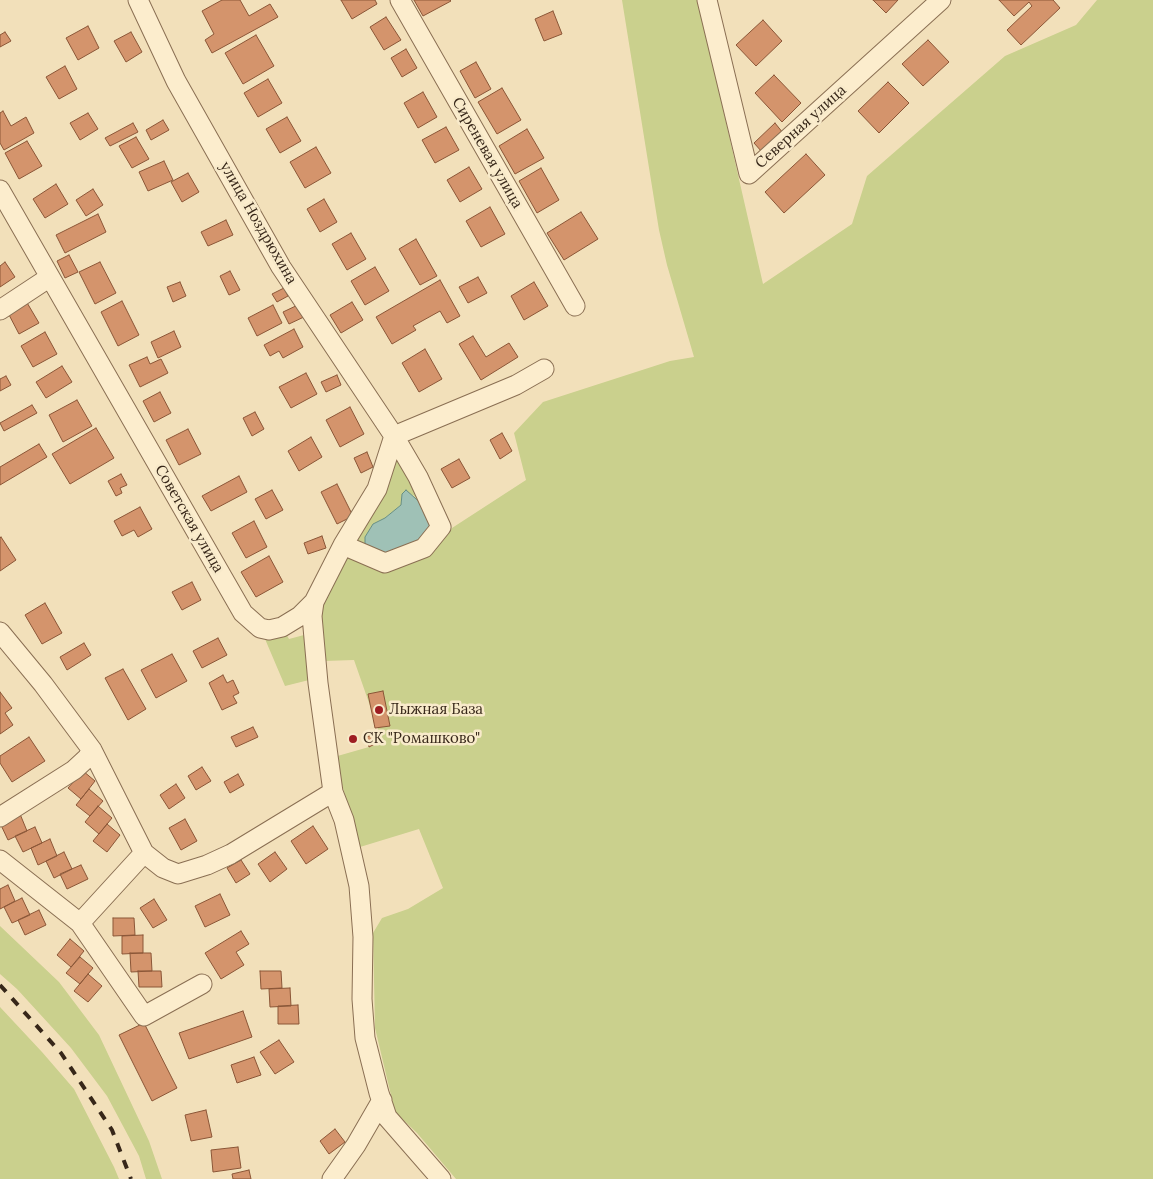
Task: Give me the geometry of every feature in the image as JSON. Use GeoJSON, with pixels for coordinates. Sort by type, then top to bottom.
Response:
{"type":"FeatureCollection","features":[{"type":"Feature","properties":{"kind":"street","name":"улица Ноздрюхина"},"geometry":{"type":"LineString","coordinates":[[138,0],[176,81],[281,267],[394,436],[418,477],[441,527],[424,548],[385,562],[343,545]]}},
{"type":"Feature","properties":{"kind":"street","name":"Сиреневая улица"},"geometry":{"type":"LineString","coordinates":[[400,0],[575,306]]}},
{"type":"Feature","properties":{"kind":"street","name":"Северная улица"},"geometry":{"type":"LineString","coordinates":[[707,0],[748,174],[941,0]]}},
{"type":"Feature","properties":{"kind":"street","name":"Советская улица"},"geometry":{"type":"LineString","coordinates":[[0,190],[243,613],[260,628],[269,630],[282,627],[300,616],[314,602],[343,545],[377,489],[394,436]]}},
{"type":"Feature","properties":{"kind":"street"},"geometry":{"type":"LineString","coordinates":[[0,310],[50,276]]}},
{"type":"Feature","properties":{"kind":"street"},"geometry":{"type":"LineString","coordinates":[[394,436],[516,385],[544,370]]}},
{"type":"Feature","properties":{"kind":"street"},"geometry":{"type":"LineString","coordinates":[[314,602],[312,616],[318,683],[333,792],[344,820],[358,886],[363,937],[362,999],[365,1038],[387,1117],[441,1179]]}},
{"type":"Feature","properties":{"kind":"street"},"geometry":{"type":"LineString","coordinates":[[0,632],[43,684],[92,750],[144,853],[163,868],[178,874],[207,865],[231,854],[333,792]]}},
{"type":"Feature","properties":{"kind":"street"},"geometry":{"type":"LineString","coordinates":[[0,817],[74,770],[87,758],[92,750]]}},
{"type":"Feature","properties":{"kind":"street"},"geometry":{"type":"LineString","coordinates":[[80,923],[144,853]]}},
{"type":"Feature","properties":{"kind":"street"},"geometry":{"type":"LineString","coordinates":[[0,860],[80,923],[144,1016],[202,984]]}},
{"type":"Feature","properties":{"kind":"street"},"geometry":{"type":"LineString","coordinates":[[332,1179],[356,1145],[382,1100]]}},
{"type":"Feature","properties":{"kind":"green space"},"geometry":{"type":"Polygon","coordinates":[[[622,0],[698,0],[763,284],[852,224],[867,176],[1005,56],[1076,25],[1097,0],[1153,0],[1153,1179],[456,1179],[417,1133],[395,1112],[375,1028],[373,933],[382,918],[408,909],[443,888],[419,829],[360,847],[334,757],[383,743],[354,660],[324,661],[320,599],[344,554],[427,553],[452,528],[526,480],[514,433],[543,402],[670,361],[694,357],[667,265],[659,230],[622,0]]]}},
{"type":"Feature","properties":{"kind":"green space"},"geometry":{"type":"Polygon","coordinates":[[[393,446],[424,506],[413,495],[402,494],[401,505],[385,518],[373,524],[365,537],[365,544],[361,547],[351,542],[393,446]]]}},
{"type":"Feature","properties":{"kind":"green space"},"geometry":{"type":"Polygon","coordinates":[[[285,632],[289,639],[304,635],[309,680],[285,686],[265,639],[285,632]]]}},
{"type":"Feature","properties":{"kind":"green space"},"geometry":{"type":"Polygon","coordinates":[[[0,926],[59,982],[99,1035],[149,1141],[162,1179],[146,1179],[139,1156],[107,1096],[71,1048],[17,989],[0,974],[0,926]]]}},
{"type":"Feature","properties":{"kind":"green space"},"geometry":{"type":"Polygon","coordinates":[[[0,1007],[74,1089],[119,1179],[0,1179],[0,1007]]]}},
{"type":"Feature","properties":{"kind":"water"},"geometry":{"type":"Polygon","coordinates":[[[406,490],[424,506],[432,520],[432,533],[403,552],[386,553],[365,544],[365,537],[373,524],[385,518],[401,505],[402,494],[406,490]]]}},
{"type":"Feature","properties":{"kind":"building"},"geometry":{"type":"Polygon","coordinates":[[[222,0],[240,0],[249,16],[270,4],[278,17],[212,53],[205,40],[214,34],[202,11],[222,0]]]}},
{"type":"Feature","properties":{"kind":"building"},"geometry":{"type":"Polygon","coordinates":[[[341,0],[375,0],[377,4],[352,19],[341,0]]]}},
{"type":"Feature","properties":{"kind":"building"},"geometry":{"type":"Polygon","coordinates":[[[414,0],[450,0],[451,1],[423,16],[414,0]]]}},
{"type":"Feature","properties":{"kind":"building"},"geometry":{"type":"Polygon","coordinates":[[[873,0],[898,0],[886,13],[873,0]]]}},
{"type":"Feature","properties":{"kind":"building"},"geometry":{"type":"Polygon","coordinates":[[[999,0],[1053,0],[1060,8],[1021,45],[1007,30],[1032,6],[1029,2],[1014,16],[999,0]]]}},
{"type":"Feature","properties":{"kind":"building"},"geometry":{"type":"Polygon","coordinates":[[[553,11],[562,34],[544,41],[535,19],[553,11]]]}},
{"type":"Feature","properties":{"kind":"building"},"geometry":{"type":"Polygon","coordinates":[[[386,17],[401,40],[384,50],[370,27],[386,17]]]}},
{"type":"Feature","properties":{"kind":"building"},"geometry":{"type":"Polygon","coordinates":[[[763,20],[782,41],[756,66],[736,45],[763,20]]]}},
{"type":"Feature","properties":{"kind":"building"},"geometry":{"type":"Polygon","coordinates":[[[88,26],[99,48],[78,60],[66,38],[88,26]]]}},
{"type":"Feature","properties":{"kind":"building"},"geometry":{"type":"Polygon","coordinates":[[[5,32],[11,41],[0,47],[0,35],[5,32]]]}},
{"type":"Feature","properties":{"kind":"building"},"geometry":{"type":"Polygon","coordinates":[[[131,32],[142,52],[126,62],[114,41],[131,32]]]}},
{"type":"Feature","properties":{"kind":"building"},"geometry":{"type":"Polygon","coordinates":[[[256,35],[274,66],[243,84],[225,53],[256,35]]]}},
{"type":"Feature","properties":{"kind":"building"},"geometry":{"type":"Polygon","coordinates":[[[928,40],[949,62],[923,86],[902,64],[928,40]]]}},
{"type":"Feature","properties":{"kind":"building"},"geometry":{"type":"Polygon","coordinates":[[[406,49],[417,68],[402,77],[391,58],[406,49]]]}},
{"type":"Feature","properties":{"kind":"building"},"geometry":{"type":"Polygon","coordinates":[[[476,62],[491,89],[475,98],[460,71],[476,62]]]}},
{"type":"Feature","properties":{"kind":"building"},"geometry":{"type":"Polygon","coordinates":[[[65,66],[77,89],[59,99],[46,77],[65,66]]]}},
{"type":"Feature","properties":{"kind":"building"},"geometry":{"type":"Polygon","coordinates":[[[774,75],[801,103],[782,122],[755,93],[774,75]]]}},
{"type":"Feature","properties":{"kind":"building"},"geometry":{"type":"Polygon","coordinates":[[[268,79],[282,103],[258,117],[244,93],[268,79]]]}},
{"type":"Feature","properties":{"kind":"building"},"geometry":{"type":"Polygon","coordinates":[[[888,82],[909,103],[879,133],[858,111],[888,82]]]}},
{"type":"Feature","properties":{"kind":"building"},"geometry":{"type":"Polygon","coordinates":[[[502,88],[521,120],[497,134],[478,102],[502,88]]]}},
{"type":"Feature","properties":{"kind":"building"},"geometry":{"type":"Polygon","coordinates":[[[423,92],[437,117],[418,128],[404,103],[423,92]]]}},
{"type":"Feature","properties":{"kind":"building"},"geometry":{"type":"Polygon","coordinates":[[[3,111],[11,126],[26,117],[34,133],[4,150],[0,143],[0,113],[3,111]]]}},
{"type":"Feature","properties":{"kind":"building"},"geometry":{"type":"Polygon","coordinates":[[[88,113],[98,129],[80,140],[70,123],[88,113]]]}},
{"type":"Feature","properties":{"kind":"building"},"geometry":{"type":"Polygon","coordinates":[[[287,117],[301,141],[280,153],[266,129],[287,117]]]}},
{"type":"Feature","properties":{"kind":"building"},"geometry":{"type":"Polygon","coordinates":[[[163,120],[169,130],[151,140],[146,130],[163,120]]]}},
{"type":"Feature","properties":{"kind":"building"},"geometry":{"type":"Polygon","coordinates":[[[133,123],[138,132],[110,146],[105,138],[133,123]]]}},
{"type":"Feature","properties":{"kind":"building"},"geometry":{"type":"Polygon","coordinates":[[[775,123],[783,133],[762,152],[754,143],[775,123]]]}},
{"type":"Feature","properties":{"kind":"building"},"geometry":{"type":"Polygon","coordinates":[[[446,127],[459,150],[435,163],[422,140],[446,127]]]}},
{"type":"Feature","properties":{"kind":"building"},"geometry":{"type":"Polygon","coordinates":[[[527,129],[544,158],[515,174],[499,146],[527,129]]]}},
{"type":"Feature","properties":{"kind":"building"},"geometry":{"type":"Polygon","coordinates":[[[136,137],[149,159],[132,168],[119,146],[136,137]]]}},
{"type":"Feature","properties":{"kind":"building"},"geometry":{"type":"Polygon","coordinates":[[[27,141],[42,166],[19,179],[5,153],[27,141]]]}},
{"type":"Feature","properties":{"kind":"building"},"geometry":{"type":"Polygon","coordinates":[[[316,147],[331,173],[305,188],[290,162],[316,147]]]}},
{"type":"Feature","properties":{"kind":"building"},"geometry":{"type":"Polygon","coordinates":[[[806,154],[825,175],[784,213],[765,192],[806,154]]]}},
{"type":"Feature","properties":{"kind":"building"},"geometry":{"type":"Polygon","coordinates":[[[164,161],[173,180],[148,191],[139,172],[164,161]]]}},
{"type":"Feature","properties":{"kind":"building"},"geometry":{"type":"Polygon","coordinates":[[[469,167],[482,189],[460,202],[447,180],[469,167]]]}},
{"type":"Feature","properties":{"kind":"building"},"geometry":{"type":"Polygon","coordinates":[[[541,168],[559,200],[537,213],[519,181],[541,168]]]}},
{"type":"Feature","properties":{"kind":"building"},"geometry":{"type":"Polygon","coordinates":[[[188,173],[199,192],[182,202],[171,182],[188,173]]]}},
{"type":"Feature","properties":{"kind":"building"},"geometry":{"type":"Polygon","coordinates":[[[56,184],[68,204],[45,218],[33,199],[56,184]]]}},
{"type":"Feature","properties":{"kind":"building"},"geometry":{"type":"Polygon","coordinates":[[[93,189],[103,205],[86,216],[76,200],[93,189]]]}},
{"type":"Feature","properties":{"kind":"building"},"geometry":{"type":"Polygon","coordinates":[[[324,199],[337,222],[320,232],[307,209],[324,199]]]}},
{"type":"Feature","properties":{"kind":"building"},"geometry":{"type":"Polygon","coordinates":[[[490,207],[505,234],[481,247],[466,221],[490,207]]]}},
{"type":"Feature","properties":{"kind":"building"},"geometry":{"type":"Polygon","coordinates":[[[581,212],[598,239],[564,260],[547,233],[581,212]]]}},
{"type":"Feature","properties":{"kind":"building"},"geometry":{"type":"Polygon","coordinates":[[[98,214],[106,232],[65,253],[56,235],[98,214]]]}},
{"type":"Feature","properties":{"kind":"building"},"geometry":{"type":"Polygon","coordinates":[[[226,220],[233,235],[208,246],[201,232],[226,220]]]}},
{"type":"Feature","properties":{"kind":"building"},"geometry":{"type":"Polygon","coordinates":[[[351,233],[366,259],[347,270],[332,244],[351,233]]]}},
{"type":"Feature","properties":{"kind":"building"},"geometry":{"type":"Polygon","coordinates":[[[416,239],[437,276],[420,285],[399,249],[416,239]]]}},
{"type":"Feature","properties":{"kind":"building"},"geometry":{"type":"Polygon","coordinates":[[[69,255],[78,272],[65,278],[57,261],[69,255]]]}},
{"type":"Feature","properties":{"kind":"building"},"geometry":{"type":"Polygon","coordinates":[[[5,262],[15,277],[0,287],[0,266],[5,262]]]}},
{"type":"Feature","properties":{"kind":"building"},"geometry":{"type":"Polygon","coordinates":[[[100,262],[116,293],[95,304],[79,272],[100,262]]]}},
{"type":"Feature","properties":{"kind":"building"},"geometry":{"type":"Polygon","coordinates":[[[375,267],[389,291],[365,305],[351,281],[375,267]]]}},
{"type":"Feature","properties":{"kind":"building"},"geometry":{"type":"Polygon","coordinates":[[[230,271],[240,290],[229,295],[220,276],[230,271]]]}},
{"type":"Feature","properties":{"kind":"building"},"geometry":{"type":"Polygon","coordinates":[[[478,277],[487,293],[468,303],[459,287],[478,277]]]}},
{"type":"Feature","properties":{"kind":"building"},"geometry":{"type":"Polygon","coordinates":[[[440,280],[460,316],[447,323],[440,311],[413,326],[416,330],[392,344],[376,317],[440,280]]]}},
{"type":"Feature","properties":{"kind":"building"},"geometry":{"type":"Polygon","coordinates":[[[180,282],[186,296],[173,302],[167,287],[180,282]]]}},
{"type":"Feature","properties":{"kind":"building"},"geometry":{"type":"Polygon","coordinates":[[[534,282],[548,306],[524,320],[511,296],[534,282]]]}},
{"type":"Feature","properties":{"kind":"building"},"geometry":{"type":"Polygon","coordinates":[[[284,288],[288,296],[277,302],[272,294],[284,288]]]}},
{"type":"Feature","properties":{"kind":"building"},"geometry":{"type":"Polygon","coordinates":[[[26,301],[39,323],[19,334],[7,311],[26,301]]]}},
{"type":"Feature","properties":{"kind":"building"},"geometry":{"type":"Polygon","coordinates":[[[122,301],[139,335],[118,346],[101,312],[122,301]]]}},
{"type":"Feature","properties":{"kind":"building"},"geometry":{"type":"Polygon","coordinates":[[[352,302],[363,320],[341,333],[330,315],[352,302]]]}},
{"type":"Feature","properties":{"kind":"building"},"geometry":{"type":"Polygon","coordinates":[[[300,304],[306,316],[289,324],[283,312],[300,304]]]}},
{"type":"Feature","properties":{"kind":"building"},"geometry":{"type":"Polygon","coordinates":[[[273,305],[282,323],[257,336],[248,318],[273,305]]]}},
{"type":"Feature","properties":{"kind":"building"},"geometry":{"type":"Polygon","coordinates":[[[294,329],[303,347],[283,358],[279,351],[270,356],[264,345],[294,329]]]}},
{"type":"Feature","properties":{"kind":"building"},"geometry":{"type":"Polygon","coordinates":[[[174,331],[181,347],[158,358],[151,342],[174,331]]]}},
{"type":"Feature","properties":{"kind":"building"},"geometry":{"type":"Polygon","coordinates":[[[45,332],[57,354],[33,367],[21,346],[45,332]]]}},
{"type":"Feature","properties":{"kind":"building"},"geometry":{"type":"Polygon","coordinates":[[[473,336],[486,357],[509,343],[518,357],[481,380],[459,344],[473,336]]]}},
{"type":"Feature","properties":{"kind":"building"},"geometry":{"type":"Polygon","coordinates":[[[425,349],[442,379],[419,392],[402,363],[425,349]]]}},
{"type":"Feature","properties":{"kind":"building"},"geometry":{"type":"Polygon","coordinates":[[[147,357],[150,364],[161,359],[168,373],[140,387],[129,365],[147,357]]]}},
{"type":"Feature","properties":{"kind":"building"},"geometry":{"type":"Polygon","coordinates":[[[62,366],[72,382],[46,398],[36,382],[62,366]]]}},
{"type":"Feature","properties":{"kind":"building"},"geometry":{"type":"Polygon","coordinates":[[[306,373],[317,394],[291,408],[279,387],[306,373]]]}},
{"type":"Feature","properties":{"kind":"building"},"geometry":{"type":"Polygon","coordinates":[[[337,375],[341,385],[326,392],[321,382],[337,375]]]}},
{"type":"Feature","properties":{"kind":"building"},"geometry":{"type":"Polygon","coordinates":[[[6,376],[11,385],[0,391],[0,379],[6,376]]]}},
{"type":"Feature","properties":{"kind":"building"},"geometry":{"type":"Polygon","coordinates":[[[160,392],[171,413],[154,422],[143,401],[160,392]]]}},
{"type":"Feature","properties":{"kind":"building"},"geometry":{"type":"Polygon","coordinates":[[[77,400],[92,426],[63,442],[49,415],[77,400]]]}},
{"type":"Feature","properties":{"kind":"building"},"geometry":{"type":"Polygon","coordinates":[[[32,405],[37,413],[4,431],[0,423],[32,405]]]}},
{"type":"Feature","properties":{"kind":"building"},"geometry":{"type":"Polygon","coordinates":[[[350,407],[364,434],[340,447],[326,420],[350,407]]]}},
{"type":"Feature","properties":{"kind":"building"},"geometry":{"type":"Polygon","coordinates":[[[255,412],[264,429],[252,436],[243,418],[255,412]]]}},
{"type":"Feature","properties":{"kind":"building"},"geometry":{"type":"Polygon","coordinates":[[[96,428],[114,458],[70,484],[52,454],[96,428]]]}},
{"type":"Feature","properties":{"kind":"building"},"geometry":{"type":"Polygon","coordinates":[[[188,429],[201,454],[179,465],[166,440],[188,429]]]}},
{"type":"Feature","properties":{"kind":"building"},"geometry":{"type":"Polygon","coordinates":[[[502,433],[512,451],[500,459],[490,440],[502,433]]]}},
{"type":"Feature","properties":{"kind":"building"},"geometry":{"type":"Polygon","coordinates":[[[311,437],[322,457],[299,471],[288,451],[311,437]]]}},
{"type":"Feature","properties":{"kind":"building"},"geometry":{"type":"Polygon","coordinates":[[[39,444],[47,457],[0,485],[0,467],[39,444]]]}},
{"type":"Feature","properties":{"kind":"building"},"geometry":{"type":"Polygon","coordinates":[[[367,452],[373,467],[361,473],[354,458],[367,452]]]}},
{"type":"Feature","properties":{"kind":"building"},"geometry":{"type":"Polygon","coordinates":[[[459,459],[470,478],[452,488],[441,469],[459,459]]]}},
{"type":"Feature","properties":{"kind":"building"},"geometry":{"type":"Polygon","coordinates":[[[121,474],[127,485],[120,488],[122,493],[116,496],[108,481],[121,474]]]}},
{"type":"Feature","properties":{"kind":"building"},"geometry":{"type":"Polygon","coordinates":[[[239,476],[247,492],[211,511],[202,496],[239,476]]]}},
{"type":"Feature","properties":{"kind":"building"},"geometry":{"type":"Polygon","coordinates":[[[337,484],[353,516],[337,524],[321,492],[337,484]]]}},
{"type":"Feature","properties":{"kind":"building"},"geometry":{"type":"Polygon","coordinates":[[[272,490],[283,510],[266,519],[255,499],[272,490]]]}},
{"type":"Feature","properties":{"kind":"building"},"geometry":{"type":"Polygon","coordinates":[[[140,507],[152,529],[138,537],[134,530],[122,536],[114,521],[140,507]]]}},
{"type":"Feature","properties":{"kind":"building"},"geometry":{"type":"Polygon","coordinates":[[[254,521],[267,547],[246,558],[232,533],[254,521]]]}},
{"type":"Feature","properties":{"kind":"building"},"geometry":{"type":"Polygon","coordinates":[[[322,536],[326,548],[308,554],[304,543],[322,536]]]}},
{"type":"Feature","properties":{"kind":"building"},"geometry":{"type":"Polygon","coordinates":[[[0,538],[16,560],[0,571],[0,538]]]}},
{"type":"Feature","properties":{"kind":"building"},"geometry":{"type":"Polygon","coordinates":[[[269,556],[283,582],[256,597],[241,572],[269,556]]]}},
{"type":"Feature","properties":{"kind":"building"},"geometry":{"type":"Polygon","coordinates":[[[192,582],[201,600],[182,610],[172,592],[192,582]]]}},
{"type":"Feature","properties":{"kind":"building"},"geometry":{"type":"Polygon","coordinates":[[[45,603],[62,633],[42,644],[25,615],[45,603]]]}},
{"type":"Feature","properties":{"kind":"building"},"geometry":{"type":"Polygon","coordinates":[[[218,638],[227,655],[202,668],[193,651],[218,638]]]}},
{"type":"Feature","properties":{"kind":"building"},"geometry":{"type":"Polygon","coordinates":[[[84,643],[91,655],[67,670],[60,657],[84,643]]]}},
{"type":"Feature","properties":{"kind":"building"},"geometry":{"type":"Polygon","coordinates":[[[172,654],[187,681],[156,698],[141,670],[172,654]]]}},
{"type":"Feature","properties":{"kind":"building"},"geometry":{"type":"Polygon","coordinates":[[[123,669],[146,709],[128,720],[105,678],[123,669]]]}},
{"type":"Feature","properties":{"kind":"building"},"geometry":{"type":"Polygon","coordinates":[[[223,675],[227,683],[233,680],[239,693],[233,696],[237,703],[222,710],[209,683],[223,675]]]}},
{"type":"Feature","properties":{"kind":"building","name":"Лыжная База"},"geometry":{"type":"Polygon","coordinates":[[[383,691],[390,726],[375,728],[368,694],[383,691]]]}},
{"type":"Feature","properties":{"kind":"building"},"geometry":{"type":"Polygon","coordinates":[[[0,692],[12,708],[5,713],[13,725],[0,734],[0,692]]]}},
{"type":"Feature","properties":{"kind":"building"},"geometry":{"type":"Polygon","coordinates":[[[253,727],[258,737],[236,747],[231,737],[253,727]]]}},
{"type":"Feature","properties":{"kind":"building"},"geometry":{"type":"Polygon","coordinates":[[[372,735],[375,744],[369,747],[366,737],[372,735]]]}},
{"type":"Feature","properties":{"kind":"building"},"geometry":{"type":"Polygon","coordinates":[[[29,737],[45,761],[12,782],[0,763],[0,756],[29,737]]]}},
{"type":"Feature","properties":{"kind":"building"},"geometry":{"type":"Polygon","coordinates":[[[202,767],[211,781],[196,790],[188,776],[202,767]]]}},
{"type":"Feature","properties":{"kind":"building"},"geometry":{"type":"Polygon","coordinates":[[[83,771],[95,781],[81,799],[68,788],[83,771]]]}},
{"type":"Feature","properties":{"kind":"building"},"geometry":{"type":"Polygon","coordinates":[[[238,774],[244,785],[230,793],[224,782],[238,774]]]}},
{"type":"Feature","properties":{"kind":"building"},"geometry":{"type":"Polygon","coordinates":[[[176,784],[185,798],[169,809],[160,795],[176,784]]]}},
{"type":"Feature","properties":{"kind":"building"},"geometry":{"type":"Polygon","coordinates":[[[89,789],[103,801],[90,816],[76,805],[89,789]]]}},
{"type":"Feature","properties":{"kind":"building"},"geometry":{"type":"Polygon","coordinates":[[[98,806],[112,818],[99,834],[85,822],[98,806]]]}},
{"type":"Feature","properties":{"kind":"building"},"geometry":{"type":"Polygon","coordinates":[[[20,814],[27,831],[8,840],[0,823],[20,814]]]}},
{"type":"Feature","properties":{"kind":"building"},"geometry":{"type":"Polygon","coordinates":[[[185,819],[197,841],[181,850],[169,828],[185,819]]]}},
{"type":"Feature","properties":{"kind":"building"},"geometry":{"type":"Polygon","coordinates":[[[107,824],[120,835],[107,852],[93,841],[107,824]]]}},
{"type":"Feature","properties":{"kind":"building"},"geometry":{"type":"Polygon","coordinates":[[[313,826],[328,849],[306,864],[291,841],[313,826]]]}},
{"type":"Feature","properties":{"kind":"building"},"geometry":{"type":"Polygon","coordinates":[[[35,827],[42,843],[23,852],[15,836],[35,827]]]}},
{"type":"Feature","properties":{"kind":"building"},"geometry":{"type":"Polygon","coordinates":[[[50,839],[57,856],[38,865],[31,848],[50,839]]]}},
{"type":"Feature","properties":{"kind":"building"},"geometry":{"type":"Polygon","coordinates":[[[64,852],[72,869],[54,878],[46,861],[64,852]]]}},
{"type":"Feature","properties":{"kind":"building"},"geometry":{"type":"Polygon","coordinates":[[[275,852],[287,869],[270,882],[258,864],[275,852]]]}},
{"type":"Feature","properties":{"kind":"building"},"geometry":{"type":"Polygon","coordinates":[[[241,860],[250,874],[236,883],[227,868],[241,860]]]}},
{"type":"Feature","properties":{"kind":"building"},"geometry":{"type":"Polygon","coordinates":[[[81,865],[88,879],[67,889],[60,874],[81,865]]]}},
{"type":"Feature","properties":{"kind":"building"},"geometry":{"type":"Polygon","coordinates":[[[8,885],[15,901],[0,909],[0,889],[8,885]]]}},
{"type":"Feature","properties":{"kind":"building"},"geometry":{"type":"Polygon","coordinates":[[[220,894],[230,915],[205,927],[195,906],[220,894]]]}},
{"type":"Feature","properties":{"kind":"building"},"geometry":{"type":"Polygon","coordinates":[[[22,898],[30,915],[12,923],[4,907],[22,898]]]}},
{"type":"Feature","properties":{"kind":"building"},"geometry":{"type":"Polygon","coordinates":[[[154,899],[167,920],[153,928],[140,908],[154,899]]]}},
{"type":"Feature","properties":{"kind":"building"},"geometry":{"type":"Polygon","coordinates":[[[39,910],[46,925],[25,935],[18,920],[39,910]]]}},
{"type":"Feature","properties":{"kind":"building"},"geometry":{"type":"Polygon","coordinates":[[[113,918],[134,918],[135,935],[113,936],[113,918]]]}},
{"type":"Feature","properties":{"kind":"building"},"geometry":{"type":"Polygon","coordinates":[[[241,931],[249,944],[236,952],[244,965],[221,979],[205,953],[241,931]]]}},
{"type":"Feature","properties":{"kind":"building"},"geometry":{"type":"Polygon","coordinates":[[[143,935],[143,953],[122,954],[122,936],[143,935]]]}},
{"type":"Feature","properties":{"kind":"building"},"geometry":{"type":"Polygon","coordinates":[[[70,939],[84,951],[71,967],[57,955],[70,939]]]}},
{"type":"Feature","properties":{"kind":"building"},"geometry":{"type":"Polygon","coordinates":[[[130,953],[151,953],[152,971],[131,972],[130,953]]]}},
{"type":"Feature","properties":{"kind":"building"},"geometry":{"type":"Polygon","coordinates":[[[80,957],[93,968],[80,984],[66,973],[80,957]]]}},
{"type":"Feature","properties":{"kind":"building"},"geometry":{"type":"Polygon","coordinates":[[[138,971],[161,971],[162,987],[139,987],[138,971]]]}},
{"type":"Feature","properties":{"kind":"building"},"geometry":{"type":"Polygon","coordinates":[[[260,971],[281,971],[282,988],[261,989],[260,971]]]}},
{"type":"Feature","properties":{"kind":"building"},"geometry":{"type":"Polygon","coordinates":[[[88,974],[102,986],[88,1002],[74,991],[88,974]]]}},
{"type":"Feature","properties":{"kind":"building"},"geometry":{"type":"Polygon","coordinates":[[[290,988],[291,1006],[270,1007],[269,989],[290,988]]]}},
{"type":"Feature","properties":{"kind":"building"},"geometry":{"type":"Polygon","coordinates":[[[298,1005],[299,1024],[278,1024],[278,1006],[298,1005]]]}},
{"type":"Feature","properties":{"kind":"building"},"geometry":{"type":"Polygon","coordinates":[[[243,1011],[252,1037],[189,1059],[179,1033],[243,1011]]]}},
{"type":"Feature","properties":{"kind":"building"},"geometry":{"type":"Polygon","coordinates":[[[144,1023],[177,1088],[152,1101],[119,1035],[144,1023]]]}},
{"type":"Feature","properties":{"kind":"building"},"geometry":{"type":"Polygon","coordinates":[[[279,1040],[294,1062],[275,1074],[260,1052],[279,1040]]]}},
{"type":"Feature","properties":{"kind":"building"},"geometry":{"type":"Polygon","coordinates":[[[254,1057],[261,1075],[237,1083],[231,1065],[254,1057]]]}},
{"type":"Feature","properties":{"kind":"building"},"geometry":{"type":"Polygon","coordinates":[[[206,1110],[212,1137],[191,1141],[185,1115],[206,1110]]]}},
{"type":"Feature","properties":{"kind":"building"},"geometry":{"type":"Polygon","coordinates":[[[335,1129],[345,1142],[329,1154],[320,1141],[335,1129]]]}},
{"type":"Feature","properties":{"kind":"building"},"geometry":{"type":"Polygon","coordinates":[[[238,1147],[241,1168],[213,1172],[211,1150],[238,1147]]]}},
{"type":"Feature","properties":{"kind":"building"},"geometry":{"type":"Polygon","coordinates":[[[249,1170],[251,1179],[233,1179],[232,1174],[249,1170]]]}},
{"type":"Feature","properties":{"kind":"railway"},"geometry":{"type":"LineString","coordinates":[[0,985],[61,1053],[112,1130],[131,1179]]}},
{"type":"Feature","properties":{"kind":"place","name":"Лыжная База"},"geometry":{"type":"Point","coordinates":[379,710]}},
{"type":"Feature","properties":{"kind":"place","name":"СК \"Ромашково\""},"geometry":{"type":"Point","coordinates":[353,739]}}]}
